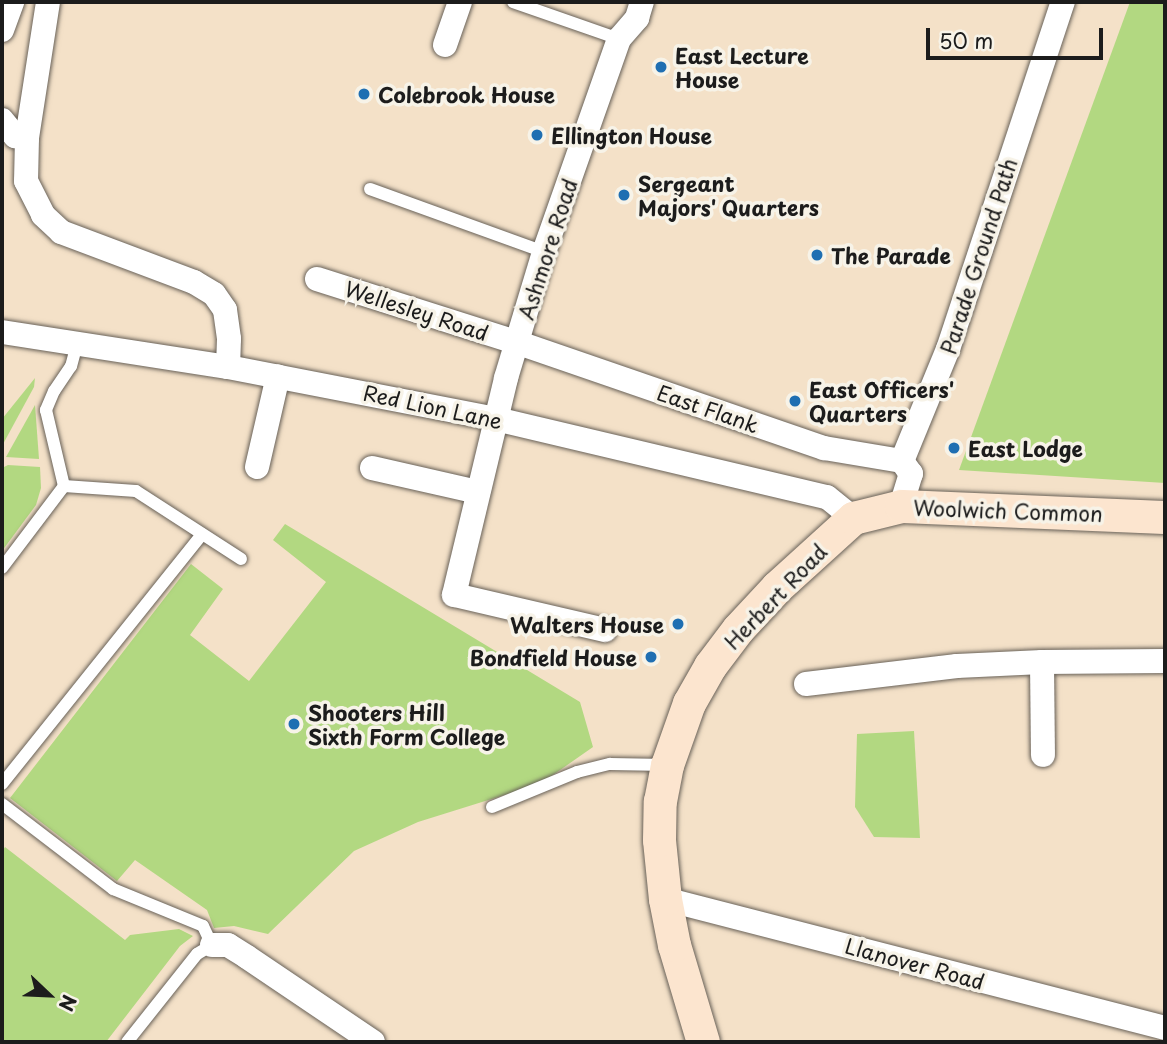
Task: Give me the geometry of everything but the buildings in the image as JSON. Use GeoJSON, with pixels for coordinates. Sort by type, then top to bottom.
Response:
{"type":"FeatureCollection","features":[{"type":"Feature","properties":{"kind":"street"},"geometry":{"type":"LineString","coordinates":[[2,30],[12,2]]}},
{"type":"Feature","properties":{"kind":"street"},"geometry":{"type":"LineString","coordinates":[[48,2],[27,138],[26,181],[43,215],[61,232],[82,242],[145,262],[214,294],[225,310],[229,339],[228,367]]}},
{"type":"Feature","properties":{"kind":"street"},"geometry":{"type":"LineString","coordinates":[[445,45],[460,2]]}},
{"type":"Feature","properties":{"kind":"street","name":"Ashmore Road"},"geometry":{"type":"LineString","coordinates":[[606,630],[454,595],[516,342],[544,252],[619,39],[636,18],[642,2]]}},
{"type":"Feature","properties":{"kind":"street","name":"Parade Ground Path"},"geometry":{"type":"LineString","coordinates":[[901,506],[911,474],[902,461],[948,349],[1063,2]]}},
{"type":"Feature","properties":{"kind":"street"},"geometry":{"type":"LineString","coordinates":[[2,120],[15,136],[27,138]]}},
{"type":"Feature","properties":{"kind":"street","name":"Wellesley Road"},"geometry":{"type":"LineString","coordinates":[[317,279],[516,342]]}},
{"type":"Feature","properties":{"kind":"street","name":"Red Lion Lane"},"geometry":{"type":"LineString","coordinates":[[2,332],[228,367],[496,419],[827,496],[853,518]]}},
{"type":"Feature","properties":{"kind":"street","name":"East Flank"},"geometry":{"type":"LineString","coordinates":[[516,342],[824,448],[902,461]]}},
{"type":"Feature","properties":{"kind":"street"},"geometry":{"type":"LineString","coordinates":[[257,467],[278,376]]}},
{"type":"Feature","properties":{"kind":"street"},"geometry":{"type":"LineString","coordinates":[[372,468],[478,492]]}},
{"type":"Feature","properties":{"kind":"street","name":"Woolwich Common"},"geometry":{"type":"LineString","coordinates":[[853,518],[901,506],[1165,517]]}},
{"type":"Feature","properties":{"kind":"street","name":"Herbert Road"},"geometry":{"type":"LineString","coordinates":[[703,1042],[674,945],[665,899],[659,840],[660,800],[667,765],[690,703],[710,666],[777,587],[853,518]]}},
{"type":"Feature","properties":{"kind":"street"},"geometry":{"type":"LineString","coordinates":[[1042,662],[1043,755]]}},
{"type":"Feature","properties":{"kind":"street"},"geometry":{"type":"LineString","coordinates":[[806,684],[957,666],[1042,662],[1165,662]]}},
{"type":"Feature","properties":{"kind":"street","name":"Llanover Road"},"geometry":{"type":"LineString","coordinates":[[665,899],[1165,1028]]}},
{"type":"Feature","properties":{"kind":"street"},"geometry":{"type":"LineString","coordinates":[[212,945],[228,946],[247,957],[373,1042]]}},
{"type":"Feature","properties":{"kind":"lane"},"geometry":{"type":"LineString","coordinates":[[513,2],[619,39]]}},
{"type":"Feature","properties":{"kind":"lane"},"geometry":{"type":"LineString","coordinates":[[370,189],[544,252]]}},
{"type":"Feature","properties":{"kind":"lane"},"geometry":{"type":"LineString","coordinates":[[64,486],[46,410],[54,391],[71,366],[76,344]]}},
{"type":"Feature","properties":{"kind":"lane"},"geometry":{"type":"LineString","coordinates":[[64,486],[136,491],[241,559]]}},
{"type":"Feature","properties":{"kind":"lane"},"geometry":{"type":"LineString","coordinates":[[2,568],[64,486]]}},
{"type":"Feature","properties":{"kind":"lane"},"geometry":{"type":"LineString","coordinates":[[2,784],[202,534]]}},
{"type":"Feature","properties":{"kind":"lane"},"geometry":{"type":"LineString","coordinates":[[492,807],[577,772],[610,764],[667,765]]}},
{"type":"Feature","properties":{"kind":"lane"},"geometry":{"type":"LineString","coordinates":[[2,804],[113,889],[203,926],[212,945],[198,954],[127,1042]]}},
{"type":"Feature","properties":{"kind":"green space"},"geometry":{"type":"Polygon","coordinates":[[[1130,2],[1165,2],[1165,483],[959,470],[1130,2]]]}},
{"type":"Feature","properties":{"kind":"green space"},"geometry":{"type":"Polygon","coordinates":[[[35,378],[34,387],[2,446],[2,419],[35,378]]]}},
{"type":"Feature","properties":{"kind":"green space"},"geometry":{"type":"Polygon","coordinates":[[[35,405],[39,459],[6,457],[35,405]]]}},
{"type":"Feature","properties":{"kind":"green space"},"geometry":{"type":"Polygon","coordinates":[[[8,465],[40,467],[41,488],[36,505],[2,551],[2,468],[8,465]]]}},
{"type":"Feature","properties":{"kind":"green space"},"geometry":{"type":"Polygon","coordinates":[[[285,524],[580,702],[593,747],[540,784],[418,822],[354,851],[268,934],[234,926],[214,928],[207,910],[135,860],[117,881],[10,798],[191,564],[223,589],[190,635],[249,681],[326,582],[273,540],[285,524]]]}},
{"type":"Feature","properties":{"kind":"green space"},"geometry":{"type":"Polygon","coordinates":[[[914,731],[920,838],[874,837],[855,807],[857,734],[914,731]]]}},
{"type":"Feature","properties":{"kind":"green space"},"geometry":{"type":"Polygon","coordinates":[[[5,847],[125,940],[130,935],[179,929],[193,936],[180,946],[106,1042],[2,1042],[2,852],[5,847]]]}},
{"type":"Feature","properties":{"kind":"place","name":"East Lecture House"},"geometry":{"type":"Point","coordinates":[661,67]}},
{"type":"Feature","properties":{"kind":"place","name":"Colebrook House"},"geometry":{"type":"Point","coordinates":[364,94]}},
{"type":"Feature","properties":{"kind":"place","name":"Ellington House"},"geometry":{"type":"Point","coordinates":[537,135]}},
{"type":"Feature","properties":{"kind":"place","name":"Sergeant Majors' Quarters"},"geometry":{"type":"Point","coordinates":[624,195]}},
{"type":"Feature","properties":{"kind":"place","name":"The Parade"},"geometry":{"type":"Point","coordinates":[817,255]}},
{"type":"Feature","properties":{"kind":"place","name":"East Officers' Quarters"},"geometry":{"type":"Point","coordinates":[795,401]}},
{"type":"Feature","properties":{"kind":"place","name":"East Lodge"},"geometry":{"type":"Point","coordinates":[954,448]}},
{"type":"Feature","properties":{"kind":"place","name":"Walters House"},"geometry":{"type":"Point","coordinates":[678,624]}},
{"type":"Feature","properties":{"kind":"place","name":"Bondfield House"},"geometry":{"type":"Point","coordinates":[651,657]}},
{"type":"Feature","properties":{"kind":"place","name":"Shooters Hill Sixth Form College"},"geometry":{"type":"Point","coordinates":[294,724]}}]}
